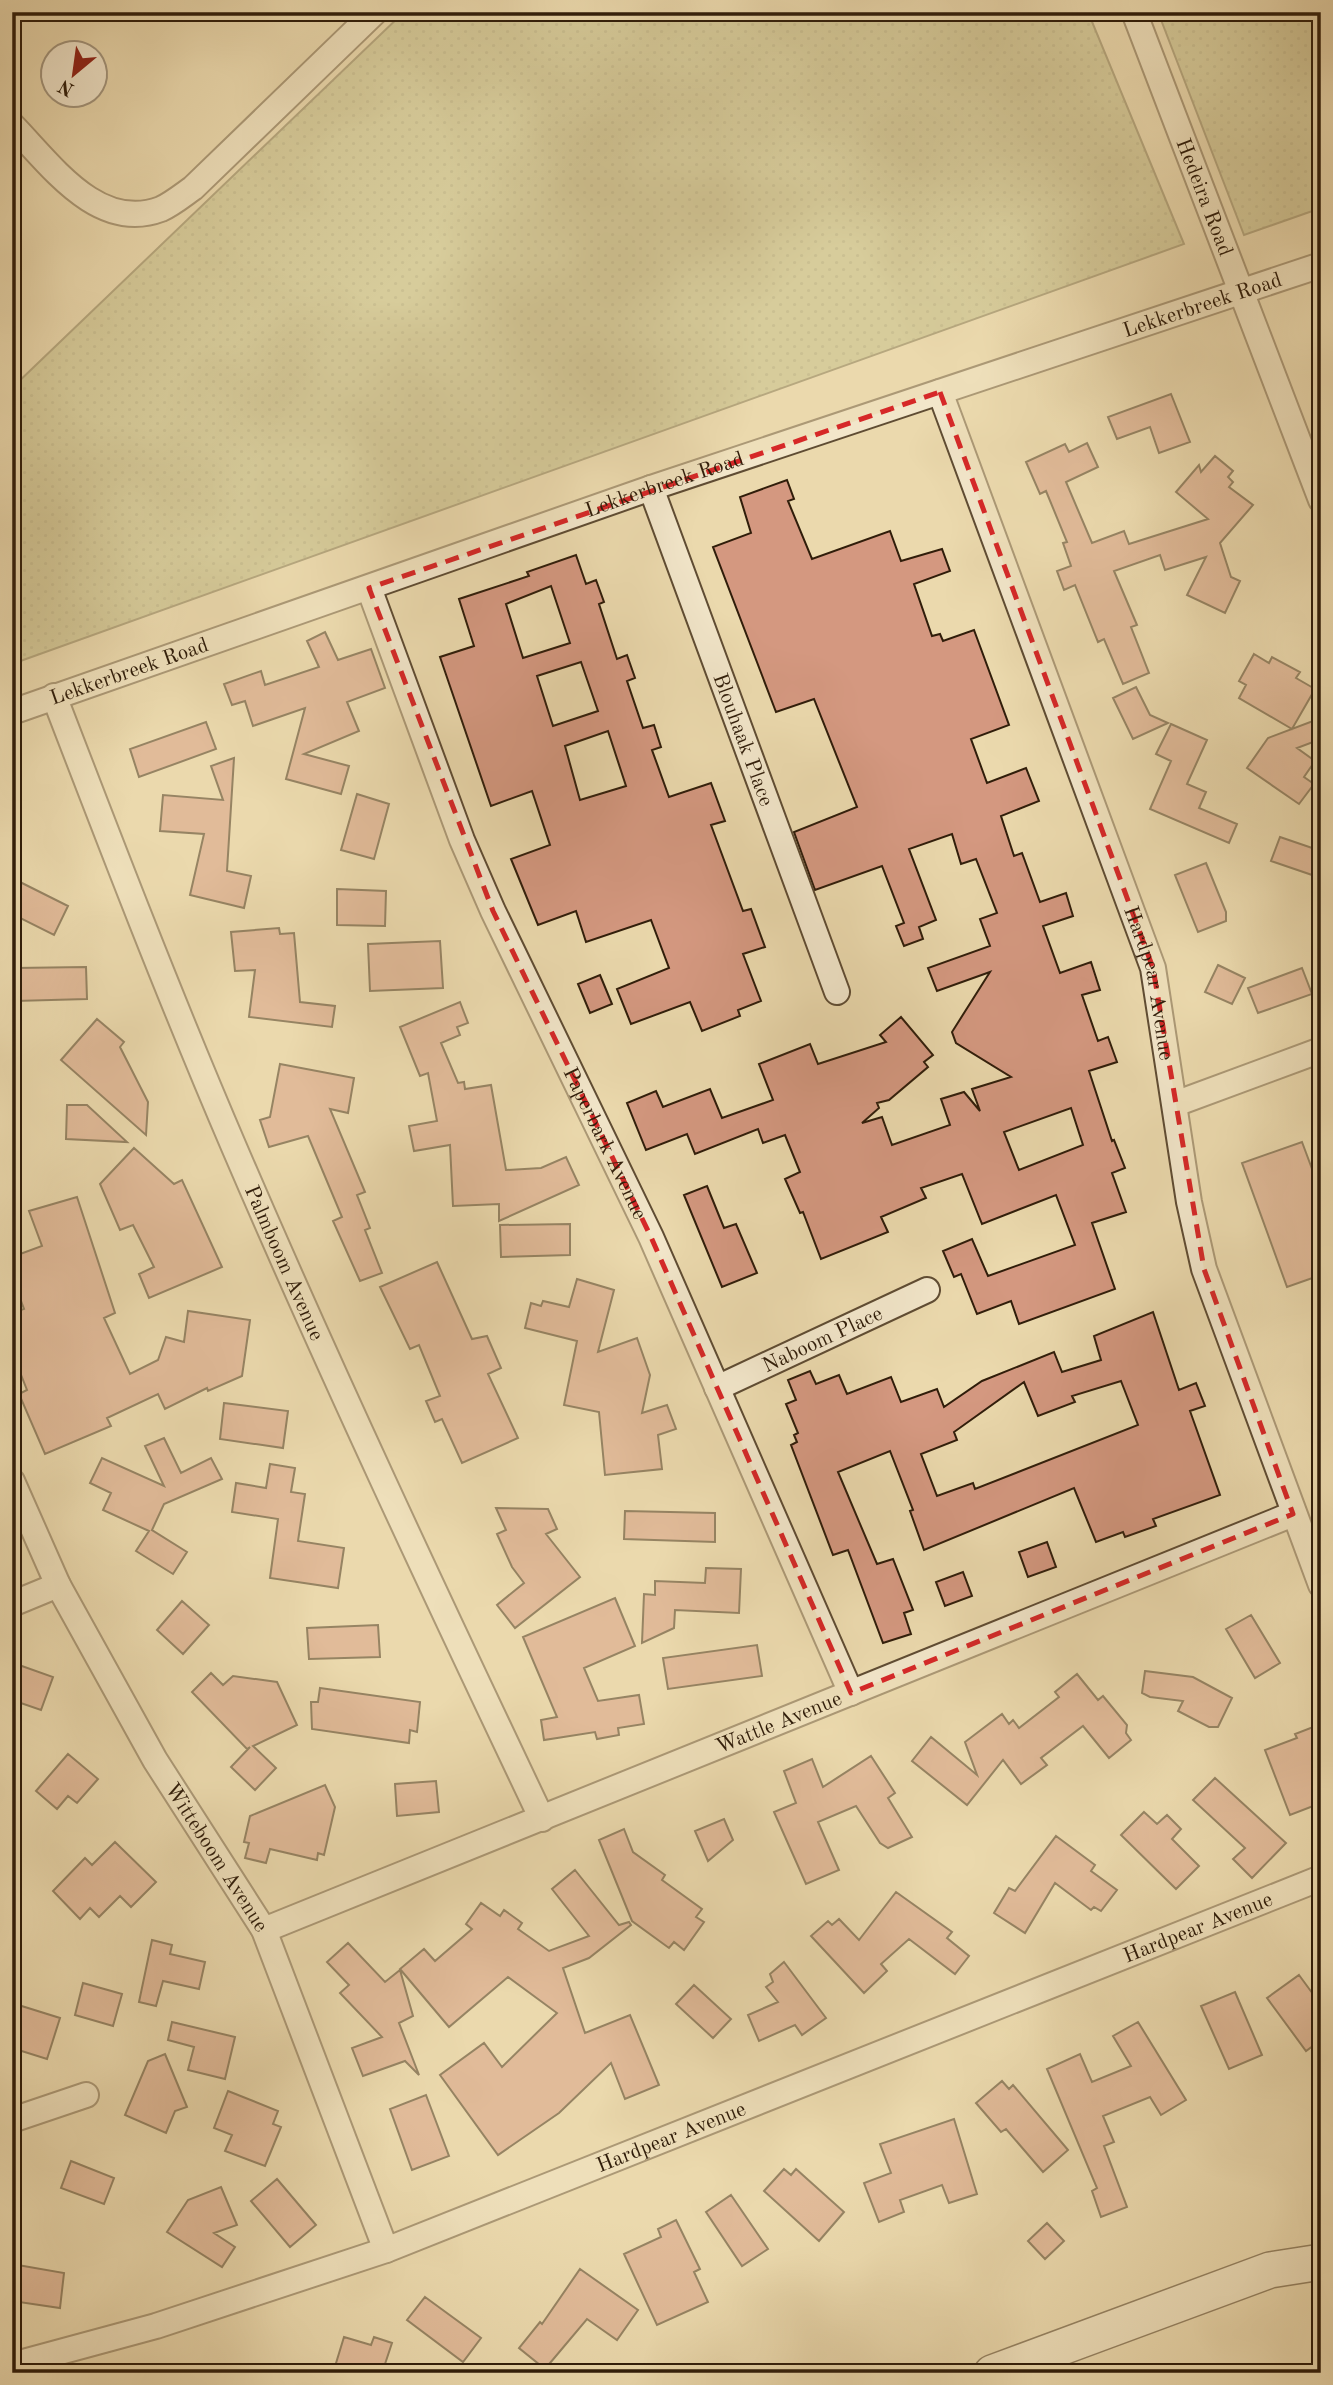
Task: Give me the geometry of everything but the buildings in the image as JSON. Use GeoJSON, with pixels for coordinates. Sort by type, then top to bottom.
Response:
{"type":"FeatureCollection","features":[{"type":"Feature","properties":{"kind":"main road"},"geometry":{"type":"LineString","coordinates":[[1270,2270],[1297,2250],[1321,2240]]}},
{"type":"Feature","properties":{"kind":"main road"},"geometry":{"type":"LineString","coordinates":[[992,2373],[1270,2270],[1321,2262]]}},
{"type":"Feature","properties":{"kind":"street"},"geometry":{"type":"LineString","coordinates":[[12,125],[76,191],[103,208],[137,215],[163,208],[193,188],[375,12]]}},
{"type":"Feature","properties":{"kind":"street","name":"Hedeira Road"},"geometry":{"type":"LineString","coordinates":[[1134,12],[1321,499]]}},
{"type":"Feature","properties":{"kind":"street","name":"Lekkerbreek Road"},"geometry":{"type":"LineString","coordinates":[[12,712],[651,488],[1321,265]]}},
{"type":"Feature","properties":{"kind":"street","name":"Hardpear Avenue"},"geometry":{"type":"LineString","coordinates":[[940,392],[1153,968],[1189,1202],[1204,1269],[1321,1585]]}},
{"type":"Feature","properties":{"kind":"street","name":"Blouhaak Place"},"geometry":{"type":"LineString","coordinates":[[651,488],[837,992]]}},
{"type":"Feature","properties":{"kind":"street","name":"Paperbark Avenue"},"geometry":{"type":"LineString","coordinates":[[369,588],[462,840],[493,911],[651,1237],[851,1693]]}},
{"type":"Feature","properties":{"kind":"street","name":"Palmboom Avenue"},"geometry":{"type":"LineString","coordinates":[[54,696],[153,952],[234,1147],[367,1449],[541,1819]]}},
{"type":"Feature","properties":{"kind":"street"},"geometry":{"type":"LineString","coordinates":[[1175,1104],[1321,1050]]}},
{"type":"Feature","properties":{"kind":"street","name":"Naboom Place"},"geometry":{"type":"LineString","coordinates":[[717,1388],[927,1290]]}},
{"type":"Feature","properties":{"kind":"street","name":"Witteboom Avenue"},"geometry":{"type":"LineString","coordinates":[[12,1481],[58,1586],[155,1760],[264,1930],[386,2250]]}},
{"type":"Feature","properties":{"kind":"street","name":"Wattle Avenue"},"geometry":{"type":"LineString","coordinates":[[264,1930],[1293,1514]]}},
{"type":"Feature","properties":{"kind":"street"},"geometry":{"type":"LineString","coordinates":[[12,1604],[58,1586]]}},
{"type":"Feature","properties":{"kind":"street","name":"Hardpear Avenue"},"geometry":{"type":"LineString","coordinates":[[12,2365],[156,2326],[386,2250],[1321,1878]]}},
{"type":"Feature","properties":{"kind":"street"},"geometry":{"type":"LineString","coordinates":[[12,2120],[86,2095]]}},
{"type":"Feature","properties":{"kind":"highlighted area"},"geometry":{"type":"Polygon","coordinates":[[[940,392],[1153,968],[1204,1269],[1293,1514],[851,1693],[651,1237],[493,911],[369,588],[940,392]]]}},
{"type":"Feature","properties":{"kind":"shaded area"},"geometry":{"type":"Polygon","coordinates":[[[404,12],[1088,12],[1184,244],[12,664],[12,388],[404,12]]]}},
{"type":"Feature","properties":{"kind":"shaded area"},"geometry":{"type":"Polygon","coordinates":[[[1158,12],[1321,12],[1321,208],[1244,235],[1158,12]]]}}]}
